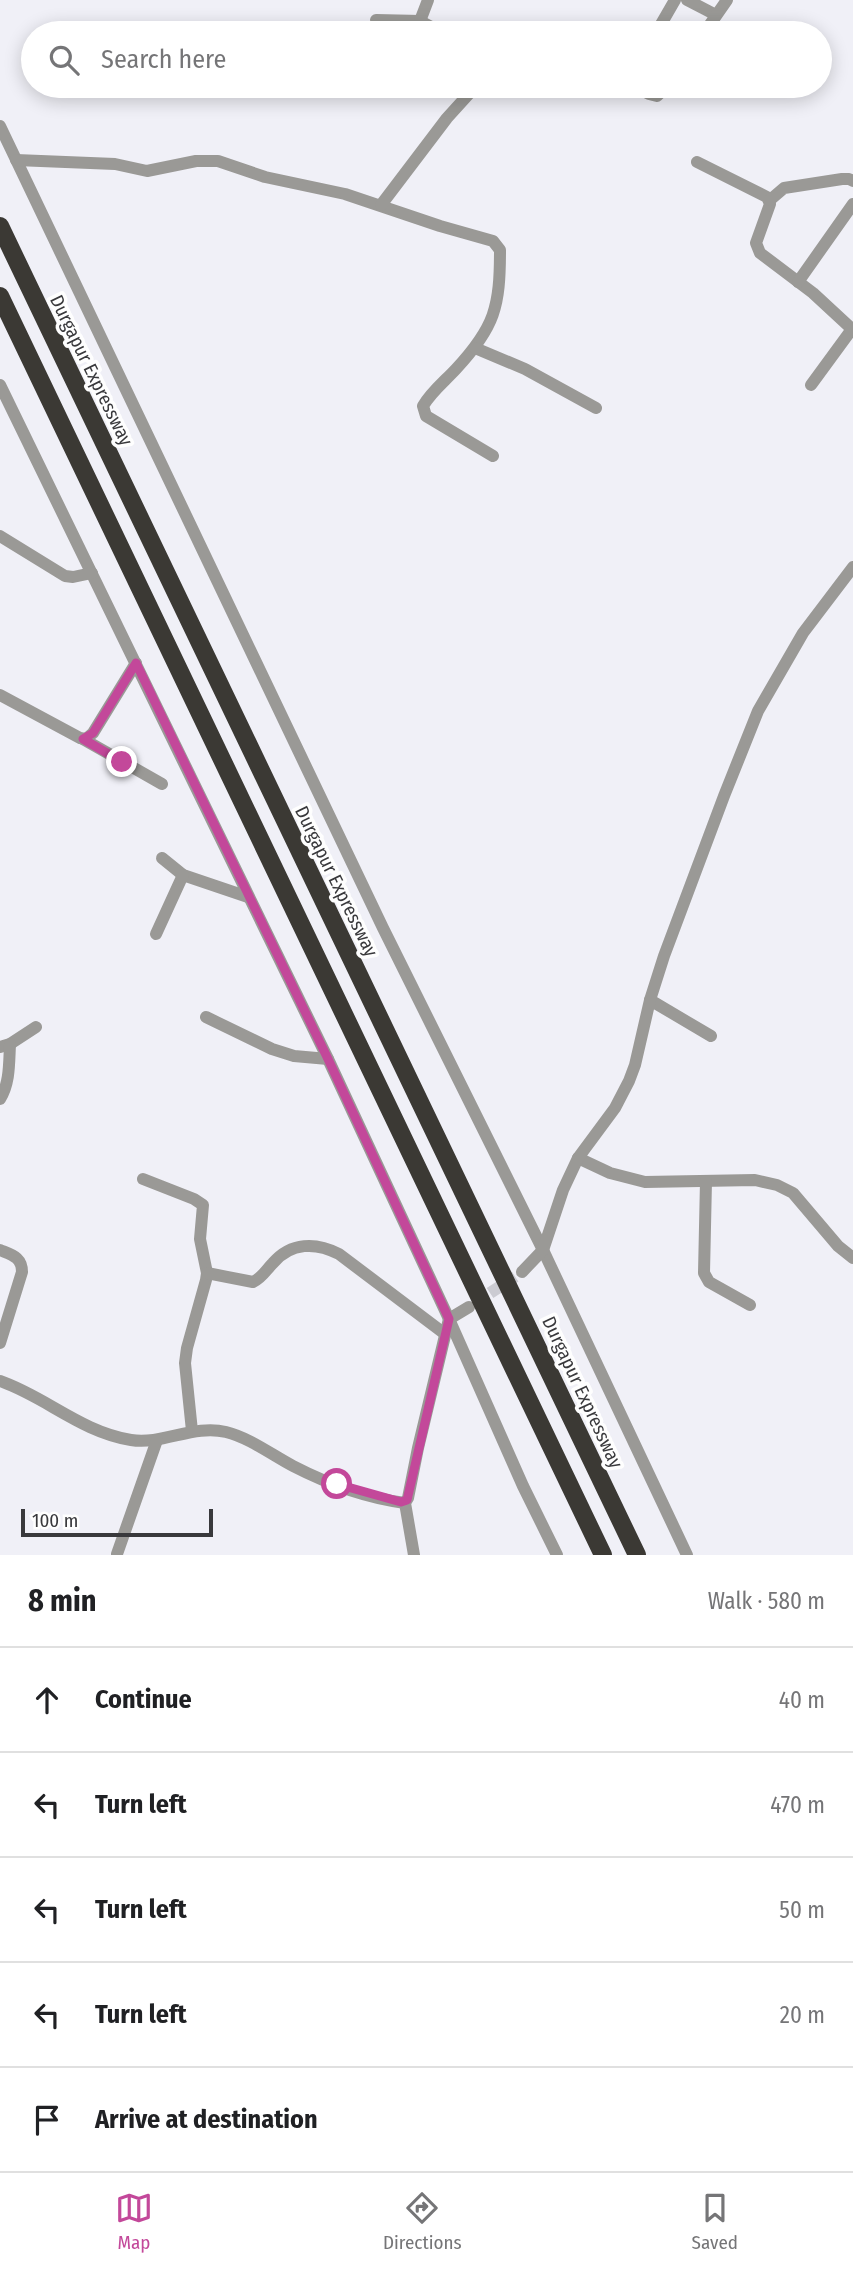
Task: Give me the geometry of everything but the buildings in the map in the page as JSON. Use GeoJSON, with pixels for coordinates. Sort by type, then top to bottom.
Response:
{"type":"FeatureCollection","features":[{"type":"Feature","properties":{"kind":"highway","name":"Durgapur Expressway"},"geometry":{"type":"LineString","coordinates":[[0,226],[638,1555]]}},
{"type":"Feature","properties":{"kind":"highway"},"geometry":{"type":"LineString","coordinates":[[0,296],[603,1555]]}},
{"type":"Feature","properties":{"kind":"street"},"geometry":{"type":"LineString","coordinates":[[376,20],[421,21],[428,0]]}},
{"type":"Feature","properties":{"kind":"street"},"geometry":{"type":"LineString","coordinates":[[663,21],[675,0]]}},
{"type":"Feature","properties":{"kind":"street"},"geometry":{"type":"LineString","coordinates":[[687,0],[716,15]]}},
{"type":"Feature","properties":{"kind":"street"},"geometry":{"type":"LineString","coordinates":[[712,21],[727,0]]}},
{"type":"Feature","properties":{"kind":"street"},"geometry":{"type":"LineString","coordinates":[[381,205],[465,98]]}},
{"type":"Feature","properties":{"kind":"street"},"geometry":{"type":"LineString","coordinates":[[0,126],[383,928],[543,1250],[687,1555]]}},
{"type":"Feature","properties":{"kind":"street"},"geometry":{"type":"LineString","coordinates":[[16,160],[115,164],[147,171],[196,161],[218,161],[265,177],[345,194],[493,241],[500,250],[500,271],[497,303],[487,331],[475,348],[425,402],[423,410],[426,416],[492,456]]}},
{"type":"Feature","properties":{"kind":"street"},"geometry":{"type":"LineString","coordinates":[[697,162],[760,192],[770,200]]}},
{"type":"Feature","properties":{"kind":"street"},"geometry":{"type":"LineString","coordinates":[[811,385],[852,329],[798,282],[765,258],[757,247],[758,237],[770,200],[784,188],[849,179],[853,181]]}},
{"type":"Feature","properties":{"kind":"street"},"geometry":{"type":"LineString","coordinates":[[798,282],[853,204]]}},
{"type":"Feature","properties":{"kind":"street"},"geometry":{"type":"LineString","coordinates":[[475,348],[546,379],[596,408]]}},
{"type":"Feature","properties":{"kind":"street"},"geometry":{"type":"LineString","coordinates":[[0,385],[328,1059],[557,1555]]}},
{"type":"Feature","properties":{"kind":"street"},"geometry":{"type":"LineString","coordinates":[[0,536],[65,576],[92,573]]}},
{"type":"Feature","properties":{"kind":"street"},"geometry":{"type":"LineString","coordinates":[[522,1272],[543,1250],[563,1190],[578,1158],[615,1108],[629,1081],[650,1000],[723,796],[758,711],[803,633],[853,567]]}},
{"type":"Feature","properties":{"kind":"street"},"geometry":{"type":"LineString","coordinates":[[83,739],[93,733],[136,663]]}},
{"type":"Feature","properties":{"kind":"street"},"geometry":{"type":"LineString","coordinates":[[0,695],[162,784]]}},
{"type":"Feature","properties":{"kind":"street"},"geometry":{"type":"LineString","coordinates":[[162,858],[183,875],[248,897]]}},
{"type":"Feature","properties":{"kind":"street"},"geometry":{"type":"LineString","coordinates":[[156,934],[183,875]]}},
{"type":"Feature","properties":{"kind":"street"},"geometry":{"type":"LineString","coordinates":[[650,1000],[712,1036]]}},
{"type":"Feature","properties":{"kind":"street"},"geometry":{"type":"LineString","coordinates":[[206,1017],[272,1049],[294,1056],[328,1059]]}},
{"type":"Feature","properties":{"kind":"street"},"geometry":{"type":"LineString","coordinates":[[0,1099],[9,1075],[5,1045],[36,1027]]}},
{"type":"Feature","properties":{"kind":"street"},"geometry":{"type":"LineString","coordinates":[[578,1158],[610,1173],[645,1182],[767,1182],[793,1193],[838,1246],[853,1258]]}},
{"type":"Feature","properties":{"kind":"street"},"geometry":{"type":"LineString","coordinates":[[143,1179],[203,1205],[201,1247],[207,1273],[185,1363],[192,1431]]}},
{"type":"Feature","properties":{"kind":"street"},"geometry":{"type":"LineString","coordinates":[[706,1181],[704,1273],[709,1282],[750,1305]]}},
{"type":"Feature","properties":{"kind":"street"},"geometry":{"type":"LineString","coordinates":[[207,1273],[253,1282],[283,1254],[303,1245],[321,1246],[339,1254],[444,1334]]}},
{"type":"Feature","properties":{"kind":"street"},"geometry":{"type":"LineString","coordinates":[[0,1250],[16,1256],[22,1265],[0,1343]]}},
{"type":"Feature","properties":{"kind":"street"},"geometry":{"type":"LineString","coordinates":[[414,1555],[405,1503],[444,1334],[449,1319],[469,1307]]}},
{"type":"Feature","properties":{"kind":"street"},"geometry":{"type":"LineString","coordinates":[[0,1381],[88,1427],[131,1440],[157,1440],[192,1431],[225,1432],[316,1477],[405,1503]]}},
{"type":"Feature","properties":{"kind":"street"},"geometry":{"type":"LineString","coordinates":[[117,1555],[157,1440]]}},
{"type":"Feature","properties":{"kind":"tunnel"},"geometry":{"type":"LineString","coordinates":[[475,1303],[522,1272]]}},
{"type":"Feature","properties":{"kind":"route"},"geometry":{"type":"LineString","coordinates":[[122,762],[83,739],[93,733],[136,663],[328,1059],[449,1319],[405,1503],[337,1484]]}}]}
